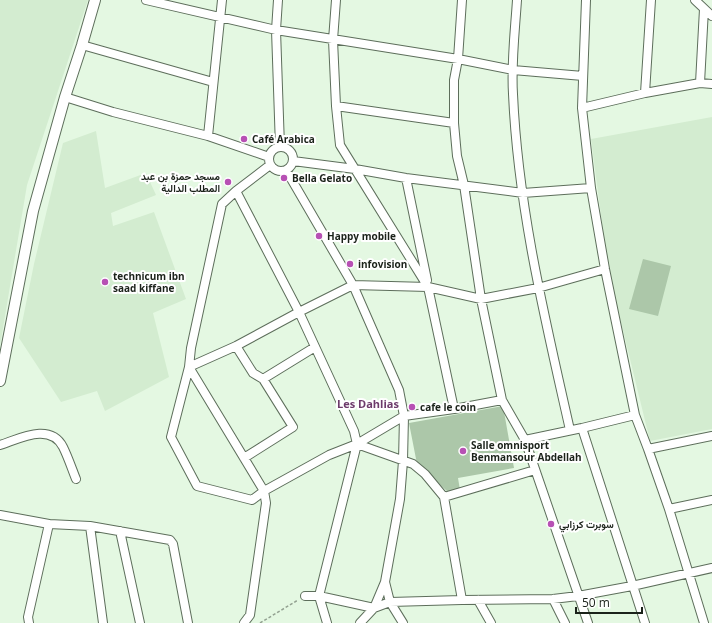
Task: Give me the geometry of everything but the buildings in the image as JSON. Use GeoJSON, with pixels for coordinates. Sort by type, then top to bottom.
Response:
{"type":"FeatureCollection","features":[{"type":"Feature","properties":{"kind":"street"},"geometry":{"type":"LineString","coordinates":[[0,381],[33,211],[65,97],[95,0]]}},
{"type":"Feature","properties":{"kind":"street"},"geometry":{"type":"LineString","coordinates":[[146,0],[276,30],[333,40],[458,59],[513,70],[583,76]]}},
{"type":"Feature","properties":{"kind":"street"},"geometry":{"type":"LineString","coordinates":[[208,136],[222,0]]}},
{"type":"Feature","properties":{"kind":"street"},"geometry":{"type":"LineString","coordinates":[[278,0],[276,30],[280,147]]}},
{"type":"Feature","properties":{"kind":"street"},"geometry":{"type":"LineString","coordinates":[[336,0],[333,40],[336,106],[340,146],[428,287]]}},
{"type":"Feature","properties":{"kind":"street"},"geometry":{"type":"LineString","coordinates":[[462,0],[458,59],[454,80],[454,123],[457,156],[464,185],[481,299],[502,400],[525,440],[588,623]]}},
{"type":"Feature","properties":{"kind":"street"},"geometry":{"type":"LineString","coordinates":[[517,0],[512,92],[517,155],[538,288],[570,430]]}},
{"type":"Feature","properties":{"kind":"street"},"geometry":{"type":"LineString","coordinates":[[586,0],[582,108],[592,188],[605,269],[635,415],[669,509],[704,623]]}},
{"type":"Feature","properties":{"kind":"street"},"geometry":{"type":"LineString","coordinates":[[644,93],[651,0]]}},
{"type":"Feature","properties":{"kind":"street"},"geometry":{"type":"LineString","coordinates":[[694,0],[712,16]]}},
{"type":"Feature","properties":{"kind":"street"},"geometry":{"type":"LineString","coordinates":[[700,83],[704,9]]}},
{"type":"Feature","properties":{"kind":"street"},"geometry":{"type":"LineString","coordinates":[[82,45],[213,82]]}},
{"type":"Feature","properties":{"kind":"street"},"geometry":{"type":"LineString","coordinates":[[582,108],[644,93],[700,83],[712,84]]}},
{"type":"Feature","properties":{"kind":"street"},"geometry":{"type":"LineString","coordinates":[[65,97],[113,112],[208,136],[269,161],[276,170],[279,171],[286,170],[292,165],[293,158],[290,151],[287,149],[280,147],[273,150],[269,161],[222,204],[191,348],[189,367],[171,437],[197,486],[252,500],[264,491],[329,455],[357,444],[404,416],[454,410],[502,400]]}},
{"type":"Feature","properties":{"kind":"street"},"geometry":{"type":"LineString","coordinates":[[336,106],[454,123]]}},
{"type":"Feature","properties":{"kind":"street"},"geometry":{"type":"LineString","coordinates":[[293,161],[355,169],[406,178],[523,192],[592,188]]}},
{"type":"Feature","properties":{"kind":"street"},"geometry":{"type":"LineString","coordinates":[[286,170],[353,285],[398,390],[404,416],[400,499],[385,582],[374,608],[360,623]]}},
{"type":"Feature","properties":{"kind":"street"},"geometry":{"type":"LineString","coordinates":[[406,178],[454,410]]}},
{"type":"Feature","properties":{"kind":"street"},"geometry":{"type":"LineString","coordinates":[[236,191],[315,347],[354,431],[357,444],[319,596],[327,623]]}},
{"type":"Feature","properties":{"kind":"street"},"geometry":{"type":"LineString","coordinates":[[189,367],[236,346],[298,312],[353,285],[428,287],[481,299],[538,288],[605,269]]}},
{"type":"Feature","properties":{"kind":"street"},"geometry":{"type":"LineString","coordinates":[[236,346],[253,373],[263,379],[293,427],[244,458]]}},
{"type":"Feature","properties":{"kind":"street"},"geometry":{"type":"LineString","coordinates":[[263,379],[315,347]]}},
{"type":"Feature","properties":{"kind":"street"},"geometry":{"type":"LineString","coordinates":[[189,367],[264,491],[266,503],[250,615],[244,623]]}},
{"type":"Feature","properties":{"kind":"street"},"geometry":{"type":"LineString","coordinates":[[525,440],[635,415]]}},
{"type":"Feature","properties":{"kind":"street"},"geometry":{"type":"LineString","coordinates":[[582,428],[645,623]]}},
{"type":"Feature","properties":{"kind":"street"},"geometry":{"type":"LineString","coordinates":[[0,445],[38,433],[52,436],[63,446],[76,479]]}},
{"type":"Feature","properties":{"kind":"street"},"geometry":{"type":"LineString","coordinates":[[648,449],[712,436]]}},
{"type":"Feature","properties":{"kind":"street"},"geometry":{"type":"LineString","coordinates":[[357,444],[413,464],[425,474],[444,497],[462,600]]}},
{"type":"Feature","properties":{"kind":"street"},"geometry":{"type":"LineString","coordinates":[[444,497],[535,470]]}},
{"type":"Feature","properties":{"kind":"street"},"geometry":{"type":"LineString","coordinates":[[669,509],[712,500]]}},
{"type":"Feature","properties":{"kind":"street"},"geometry":{"type":"LineString","coordinates":[[0,515],[48,524],[90,526],[170,540],[173,544],[188,623]]}},
{"type":"Feature","properties":{"kind":"street"},"geometry":{"type":"LineString","coordinates":[[29,623],[28,617],[48,524]]}},
{"type":"Feature","properties":{"kind":"street"},"geometry":{"type":"LineString","coordinates":[[90,526],[103,623]]}},
{"type":"Feature","properties":{"kind":"street"},"geometry":{"type":"LineString","coordinates":[[120,531],[140,623]]}},
{"type":"Feature","properties":{"kind":"street"},"geometry":{"type":"LineString","coordinates":[[304,596],[319,596],[374,608],[390,602],[553,599],[632,586],[712,568]]}},
{"type":"Feature","properties":{"kind":"street"},"geometry":{"type":"LineString","coordinates":[[385,582],[390,602],[403,623]]}},
{"type":"Feature","properties":{"kind":"street"},"geometry":{"type":"LineString","coordinates":[[553,599],[565,623]]}},
{"type":"Feature","properties":{"kind":"street"},"geometry":{"type":"LineString","coordinates":[[478,600],[490,623]]}},
{"type":"Feature","properties":{"kind":"path"},"geometry":{"type":"LineString","coordinates":[[260,623],[304,596]]}},
{"type":"Feature","properties":{"kind":"shaded area"},"geometry":{"type":"Polygon","coordinates":[[[0,0],[88,0],[27,185],[0,346],[0,0]]]}},
{"type":"Feature","properties":{"kind":"shaded area"},"geometry":{"type":"Polygon","coordinates":[[[712,117],[712,429],[650,441],[608,269],[591,139],[712,117]]]}},
{"type":"Feature","properties":{"kind":"shaded area","name":"technicum ibn saad kiffane"},"geometry":{"type":"Polygon","coordinates":[[[96,131],[105,188],[146,173],[156,195],[111,213],[113,226],[154,212],[186,299],[153,313],[169,377],[105,411],[97,391],[61,402],[19,338],[34,264],[63,143],[96,131]]]}},
{"type":"Feature","properties":{"kind":"shaded area"},"geometry":{"type":"Polygon","coordinates":[[[643,259],[671,266],[658,316],[629,309],[643,259]]]}},
{"type":"Feature","properties":{"kind":"shaded area","name":"Salle omnisport Benmansour Abdellah"},"geometry":{"type":"Polygon","coordinates":[[[503,406],[514,468],[458,478],[460,490],[448,492],[417,464],[409,423],[503,406]]]}},
{"type":"Feature","properties":{"kind":"place","name":"Café Arabica"},"geometry":{"type":"Point","coordinates":[244,139]}},
{"type":"Feature","properties":{"kind":"place","name":"Bella Gelato"},"geometry":{"type":"Point","coordinates":[284,178]}},
{"type":"Feature","properties":{"kind":"place","name":"مسجد حمزة بن عبد المطلب الدالية"},"geometry":{"type":"Point","coordinates":[228,182]}},
{"type":"Feature","properties":{"kind":"place","name":"Happy mobile"},"geometry":{"type":"Point","coordinates":[319,236]}},
{"type":"Feature","properties":{"kind":"place","name":"infovision"},"geometry":{"type":"Point","coordinates":[350,264]}},
{"type":"Feature","properties":{"kind":"place","name":"technicum ibn saad kiffane"},"geometry":{"type":"Point","coordinates":[105,282]}},
{"type":"Feature","properties":{"kind":"place","name":"cafe le coin"},"geometry":{"type":"Point","coordinates":[412,407]}},
{"type":"Feature","properties":{"kind":"place","name":"Salle omnisport Benmansour Abdellah"},"geometry":{"type":"Point","coordinates":[463,451]}},
{"type":"Feature","properties":{"kind":"place","name":"سوبرت كرزابي"},"geometry":{"type":"Point","coordinates":[551,524]}},
{"type":"Feature","properties":{"kind":"district","name":"Les Dahlias"},"geometry":{"type":"Point","coordinates":[368,404]}}]}
